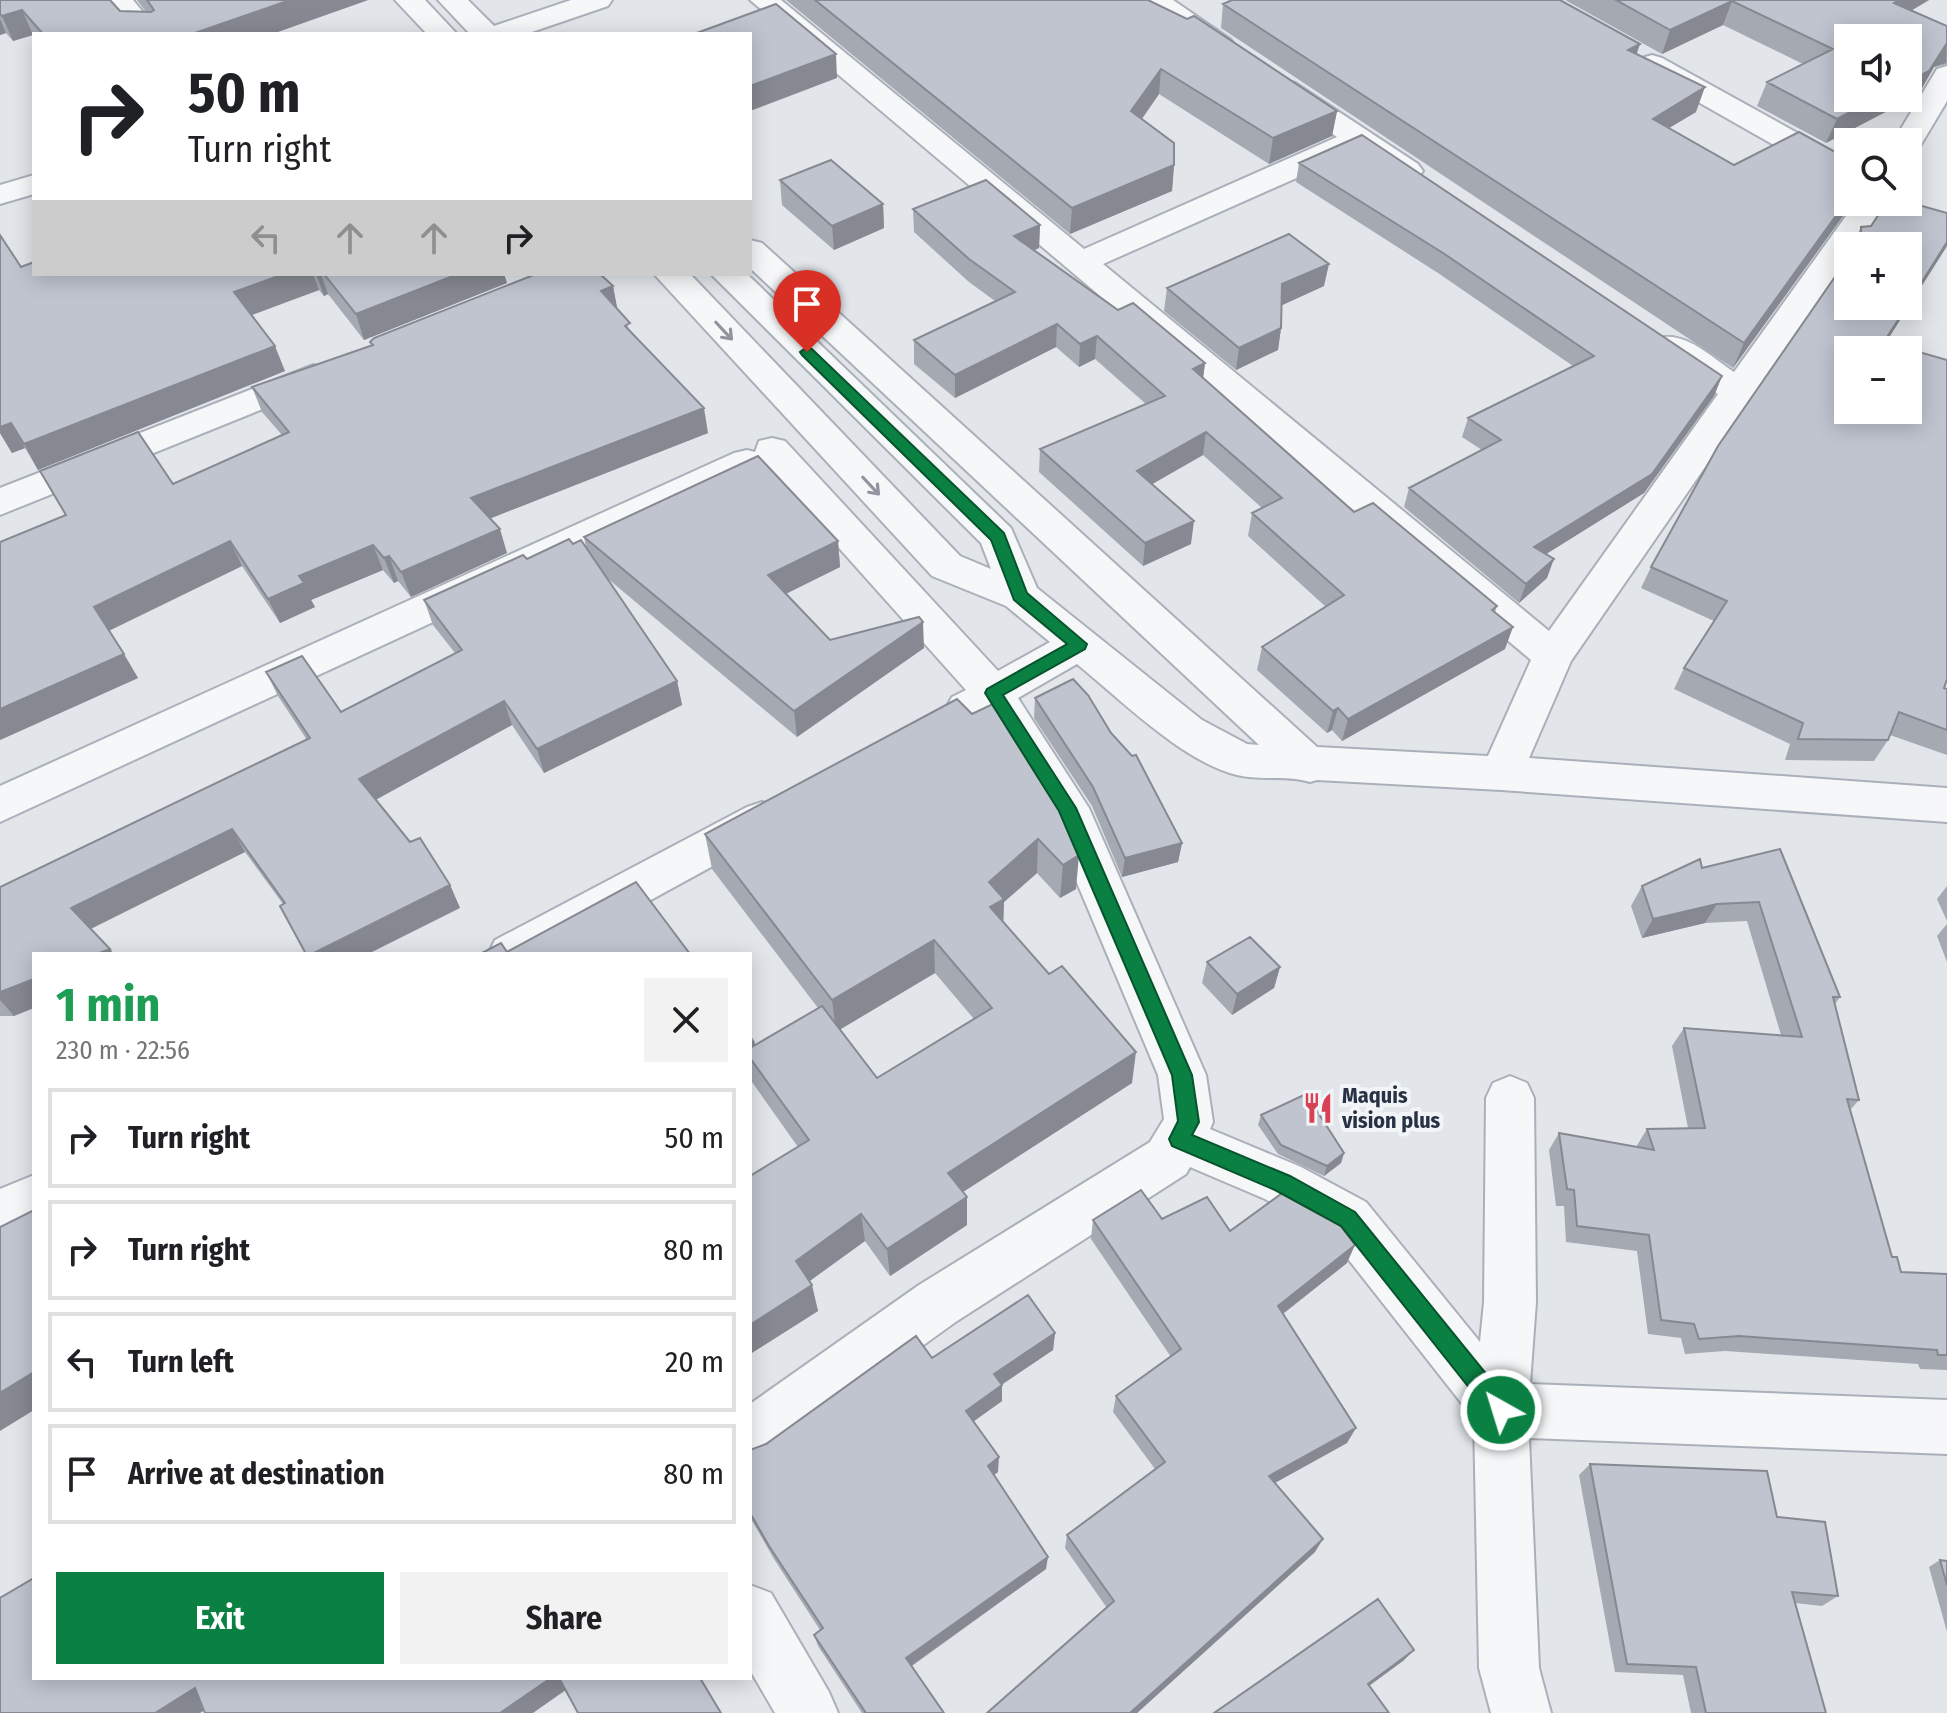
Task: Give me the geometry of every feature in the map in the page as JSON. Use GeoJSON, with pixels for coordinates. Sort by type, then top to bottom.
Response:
{"type":"FeatureCollection","features":[{"type":"Feature","properties":{"kind":"street"},"geometry":{"type":"LineString","coordinates":[[118,0],[145,32]]}},
{"type":"Feature","properties":{"kind":"street"},"geometry":{"type":"LineString","coordinates":[[409,0],[441,32]]}},
{"type":"Feature","properties":{"kind":"street"},"geometry":{"type":"LineString","coordinates":[[469,17],[545,27],[598,0]]}},
{"type":"Feature","properties":{"kind":"street"},"geometry":{"type":"LineString","coordinates":[[764,0],[1553,656]]}},
{"type":"Feature","properties":{"kind":"street"},"geometry":{"type":"LineString","coordinates":[[1154,0],[1438,191]]}},
{"type":"Feature","properties":{"kind":"street"},"geometry":{"type":"LineString","coordinates":[[1632,53],[1834,166]]}},
{"type":"Feature","properties":{"kind":"street"},"geometry":{"type":"LineString","coordinates":[[1916,128],[1947,75]]}},
{"type":"Feature","properties":{"kind":"street"},"geometry":{"type":"LineString","coordinates":[[1079,263],[1359,139]]}},
{"type":"Feature","properties":{"kind":"street"},"geometry":{"type":"LineString","coordinates":[[0,195],[32,185]]}},
{"type":"Feature","properties":{"kind":"street"},"geometry":{"type":"LineString","coordinates":[[1501,773],[1553,656],[1862,216]]}},
{"type":"Feature","properties":{"kind":"street"},"geometry":{"type":"LineString","coordinates":[[752,252],[1021,503],[1310,766]]}},
{"type":"Feature","properties":{"kind":"street"},"geometry":{"type":"LineString","coordinates":[[673,276],[946,566],[1020,596],[1187,731],[1240,760],[1310,766],[1501,773],[1947,805]]}},
{"type":"Feature","properties":{"kind":"street"},"geometry":{"type":"LineString","coordinates":[[730,276],[998,537],[1020,596]]}},
{"type":"Feature","properties":{"kind":"street"},"geometry":{"type":"LineString","coordinates":[[1647,330],[1739,392]]}},
{"type":"Feature","properties":{"kind":"street"},"geometry":{"type":"LineString","coordinates":[[0,502],[349,362]]}},
{"type":"Feature","properties":{"kind":"street"},"geometry":{"type":"LineString","coordinates":[[0,805],[817,429]]}},
{"type":"Feature","properties":{"kind":"street"},"geometry":{"type":"LineString","coordinates":[[752,1436],[938,1303],[1168,1158],[1189,1122],[1182,1075],[1067,808],[993,693],[772,450]]}},
{"type":"Feature","properties":{"kind":"street"},"geometry":{"type":"LineString","coordinates":[[928,729],[1079,644]]}},
{"type":"Feature","properties":{"kind":"street"},"geometry":{"type":"LineString","coordinates":[[515,952],[803,797]]}},
{"type":"Feature","properties":{"kind":"street"},"geometry":{"type":"LineString","coordinates":[[1510,1098],[1510,1302],[1501,1410],[1509,1668],[1521,1713]]}},
{"type":"Feature","properties":{"kind":"street"},"geometry":{"type":"LineString","coordinates":[[1179,1139],[1283,1183],[1348,1219],[1501,1410],[1947,1427]]}},
{"type":"Feature","properties":{"kind":"street"},"geometry":{"type":"LineString","coordinates":[[0,1215],[32,1199]]}},
{"type":"Feature","properties":{"kind":"street"},"geometry":{"type":"LineString","coordinates":[[752,1617],[808,1713]]}},
{"type":"Feature","properties":{"kind":"building"},"geometry":{"type":"Polygon","coordinates":[[[0,0],[110,0],[120,11],[151,12],[154,10],[147,0],[290,0],[198,32],[41,32],[22,10],[0,14],[0,0]]]}},
{"type":"Feature","properties":{"kind":"building"},"geometry":{"type":"Polygon","coordinates":[[[815,0],[1148,0],[1187,19],[1194,16],[1337,111],[1273,138],[1161,69],[1131,111],[1174,143],[1174,165],[1072,208],[815,0]]]}},
{"type":"Feature","properties":{"kind":"building"},"geometry":{"type":"Polygon","coordinates":[[[1232,0],[1560,0],[1640,44],[1628,50],[1705,87],[1653,119],[1734,165],[1799,132],[1834,151],[1836,216],[1744,343],[1223,4],[1232,0]]]}},
{"type":"Feature","properties":{"kind":"building"},"geometry":{"type":"Polygon","coordinates":[[[1616,0],[1899,0],[1894,3],[1947,26],[1947,43],[1929,71],[1922,75],[1922,24],[1834,24],[1834,112],[1850,112],[1837,119],[1767,82],[1833,49],[1732,1],[1670,30],[1616,0]]]}},
{"type":"Feature","properties":{"kind":"building"},"geometry":{"type":"Polygon","coordinates":[[[776,4],[836,54],[752,85],[752,32],[699,32],[776,4]]]}},
{"type":"Feature","properties":{"kind":"building"},"geometry":{"type":"Polygon","coordinates":[[[1362,135],[1722,376],[1652,474],[1534,547],[1554,559],[1526,584],[1409,488],[1501,440],[1468,418],[1594,356],[1443,253],[1299,163],[1362,135]]]}},
{"type":"Feature","properties":{"kind":"building"},"geometry":{"type":"Polygon","coordinates":[[[831,160],[883,204],[832,226],[780,180],[831,160]]]}},
{"type":"Feature","properties":{"kind":"building"},"geometry":{"type":"Polygon","coordinates":[[[986,180],[1040,225],[1014,236],[1118,310],[1133,303],[1205,363],[1193,369],[1354,512],[1373,503],[1497,606],[1492,610],[1513,627],[1348,719],[1338,708],[1333,711],[1262,647],[1344,595],[1252,513],[1282,498],[1206,432],[1137,471],[1194,521],[1145,543],[1040,449],[1165,396],[1097,336],[1080,344],[1057,324],[955,375],[914,340],[1015,292],[969,259],[913,209],[986,180]]]}},
{"type":"Feature","properties":{"kind":"building"},"geometry":{"type":"Polygon","coordinates":[[[1922,206],[1947,213],[1947,242],[1922,282],[1922,232],[1861,232],[1861,227],[1871,226],[1878,216],[1922,216],[1922,206]]]}},
{"type":"Feature","properties":{"kind":"building"},"geometry":{"type":"Polygon","coordinates":[[[1289,234],[1329,264],[1282,284],[1281,328],[1239,348],[1167,288],[1289,234]]]}},
{"type":"Feature","properties":{"kind":"building"},"geometry":{"type":"Polygon","coordinates":[[[0,235],[21,267],[32,263],[32,276],[278,276],[234,292],[275,346],[24,444],[11,423],[0,427],[0,235]]]}},
{"type":"Feature","properties":{"kind":"building"},"geometry":{"type":"Polygon","coordinates":[[[326,276],[453,276],[356,314],[326,276]]]}},
{"type":"Feature","properties":{"kind":"building"},"geometry":{"type":"Polygon","coordinates":[[[531,276],[602,276],[613,286],[601,291],[630,323],[625,326],[704,408],[471,498],[500,529],[401,572],[389,556],[384,558],[373,545],[299,576],[304,583],[268,599],[230,541],[94,607],[124,654],[0,709],[0,542],[66,515],[40,471],[138,432],[173,484],[289,432],[252,387],[373,345],[370,342],[531,276]]]}},
{"type":"Feature","properties":{"kind":"building"},"geometry":{"type":"Polygon","coordinates":[[[1834,278],[1834,320],[1898,320],[1888,336],[1834,336],[1834,424],[1922,424],[1922,353],[1947,360],[1947,679],[1944,688],[1947,689],[1947,730],[1899,712],[1888,740],[1798,739],[1803,723],[1684,668],[1727,601],[1651,567],[1718,446],[1834,278]]]}},
{"type":"Feature","properties":{"kind":"building"},"geometry":{"type":"Polygon","coordinates":[[[758,456],[838,541],[768,575],[830,640],[919,617],[923,622],[794,711],[584,537],[758,456]]]}},
{"type":"Feature","properties":{"kind":"building"},"geometry":{"type":"Polygon","coordinates":[[[569,539],[573,544],[581,540],[677,681],[537,749],[504,701],[359,779],[410,842],[420,838],[450,885],[316,952],[305,952],[280,906],[285,903],[232,829],[71,908],[110,949],[102,952],[32,952],[32,980],[0,992],[0,887],[310,738],[266,672],[302,656],[341,712],[462,650],[424,600],[523,555],[527,559],[569,539]]]}},
{"type":"Feature","properties":{"kind":"building"},"geometry":{"type":"Polygon","coordinates":[[[1073,679],[1088,695],[1111,733],[1132,756],[1136,755],[1182,843],[1125,858],[1093,787],[1035,698],[1073,679]]]}},
{"type":"Feature","properties":{"kind":"building"},"geometry":{"type":"Polygon","coordinates":[[[957,699],[972,714],[997,702],[1047,781],[1079,855],[1063,865],[1038,839],[989,882],[1004,899],[990,907],[1049,974],[1062,966],[1136,1052],[948,1173],[967,1197],[887,1249],[861,1214],[796,1261],[812,1285],[752,1324],[752,1175],[809,1140],[752,1061],[752,1047],[822,1006],[877,1078],[992,1008],[934,940],[832,1000],[705,834],[957,699]]]}},
{"type":"Feature","properties":{"kind":"building"},"geometry":{"type":"Polygon","coordinates":[[[1780,849],[1840,997],[1833,997],[1859,1100],[1847,1099],[1892,1257],[1897,1257],[1901,1272],[1947,1274],[1947,1355],[1938,1355],[1937,1350],[1739,1336],[1699,1339],[1694,1324],[1661,1320],[1649,1235],[1577,1226],[1574,1190],[1567,1189],[1559,1133],[1654,1150],[1647,1129],[1705,1128],[1684,1028],[1802,1037],[1759,902],[1717,904],[1653,919],[1642,886],[1700,859],[1702,868],[1780,849]]]}},
{"type":"Feature","properties":{"kind":"building"},"geometry":{"type":"Polygon","coordinates":[[[636,882],[688,952],[507,952],[636,882]]]}},
{"type":"Feature","properties":{"kind":"building"},"geometry":{"type":"Polygon","coordinates":[[[1250,937],[1280,967],[1237,994],[1207,962],[1250,937]]]}},
{"type":"Feature","properties":{"kind":"building"},"geometry":{"type":"Polygon","coordinates":[[[501,943],[507,952],[484,952],[501,943]]]}},
{"type":"Feature","properties":{"kind":"building"},"geometry":{"type":"Polygon","coordinates":[[[1306,1094],[1344,1153],[1327,1166],[1281,1145],[1261,1115],[1306,1094]]]}},
{"type":"Feature","properties":{"kind":"building"},"geometry":{"type":"Polygon","coordinates":[[[1141,1190],[1162,1219],[1207,1197],[1230,1231],[1285,1191],[1336,1220],[1355,1245],[1278,1306],[1356,1428],[1269,1476],[1323,1539],[1130,1713],[987,1713],[1114,1601],[1067,1535],[1165,1462],[1116,1396],[1181,1349],[1093,1220],[1141,1190]]]}},
{"type":"Feature","properties":{"kind":"building"},"geometry":{"type":"Polygon","coordinates":[[[32,1211],[32,1373],[0,1393],[0,1227],[32,1211]]]}},
{"type":"Feature","properties":{"kind":"building"},"geometry":{"type":"Polygon","coordinates":[[[1028,1295],[1055,1333],[994,1374],[1002,1385],[966,1411],[999,1457],[988,1466],[1048,1557],[906,1658],[944,1713],[866,1713],[814,1635],[823,1628],[752,1516],[752,1449],[766,1444],[916,1336],[932,1358],[1028,1295]]]}},
{"type":"Feature","properties":{"kind":"building"},"geometry":{"type":"Polygon","coordinates":[[[1590,1464],[1767,1471],[1777,1517],[1825,1522],[1838,1596],[1792,1592],[1826,1713],[1706,1713],[1696,1667],[1627,1664],[1590,1464]]]}},
{"type":"Feature","properties":{"kind":"building"},"geometry":{"type":"Polygon","coordinates":[[[1940,1560],[1947,1561],[1947,1585],[1940,1560]]]}},
{"type":"Feature","properties":{"kind":"building"},"geometry":{"type":"Polygon","coordinates":[[[32,1579],[32,1680],[548,1680],[500,1713],[205,1713],[195,1688],[155,1713],[0,1713],[0,1598],[32,1579]]]}},
{"type":"Feature","properties":{"kind":"building"},"geometry":{"type":"Polygon","coordinates":[[[1378,1599],[1414,1650],[1368,1684],[1389,1713],[1214,1713],[1378,1599]]]}},
{"type":"Feature","properties":{"kind":"building"},"geometry":{"type":"Polygon","coordinates":[[[560,1680],[701,1680],[721,1713],[578,1713],[560,1680]]]}},
{"type":"Feature","properties":{"kind":"place","name":"Maquis vision plus"},"geometry":{"type":"Point","coordinates":[1318,1108]}},
{"type":"Feature","properties":{"kind":"route"},"geometry":{"type":"LineString","coordinates":[[807,352],[998,537],[1020,596],[1079,644],[993,693],[1067,808],[1182,1075],[1189,1122],[1179,1139],[1283,1183],[1348,1219],[1501,1410]]}}]}
